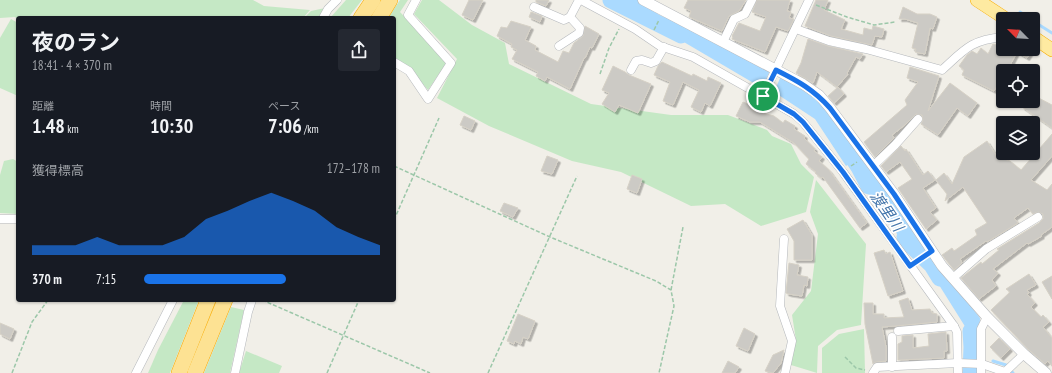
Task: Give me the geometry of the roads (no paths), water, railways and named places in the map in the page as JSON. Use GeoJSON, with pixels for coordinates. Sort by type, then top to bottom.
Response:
{"type":"FeatureCollection","features":[{"type":"Feature","properties":{"kind":"highway"},"geometry":{"type":"LineString","coordinates":[[362,16],[373,0]]}},
{"type":"Feature","properties":{"kind":"highway"},"geometry":{"type":"LineString","coordinates":[[977,0],[996,12]]}},
{"type":"Feature","properties":{"kind":"highway"},"geometry":{"type":"LineString","coordinates":[[380,16],[389,2]]}},
{"type":"Feature","properties":{"kind":"highway"},"geometry":{"type":"LineString","coordinates":[[1040,42],[1052,50]]}},
{"type":"Feature","properties":{"kind":"highway"},"geometry":{"type":"LineString","coordinates":[[179,373],[207,302]]}},
{"type":"Feature","properties":{"kind":"highway"},"geometry":{"type":"LineString","coordinates":[[195,373],[224,302]]}},
{"type":"Feature","properties":{"kind":"street"},"geometry":{"type":"LineString","coordinates":[[324,16],[328,9],[337,0]]}},
{"type":"Feature","properties":{"kind":"street"},"geometry":{"type":"LineString","coordinates":[[396,63],[409,70],[428,99],[451,63],[408,15],[416,0]]}},
{"type":"Feature","properties":{"kind":"street"},"geometry":{"type":"LineString","coordinates":[[534,7],[564,20],[570,17],[580,0],[622,22],[664,47],[693,57],[794,114],[803,122],[843,172],[958,332],[958,373]]}},
{"type":"Feature","properties":{"kind":"street"},"geometry":{"type":"LineString","coordinates":[[643,0],[803,84],[819,95],[894,194],[942,266],[987,317],[1024,354],[1046,373]]}},
{"type":"Feature","properties":{"kind":"street"},"geometry":{"type":"LineString","coordinates":[[723,42],[734,19],[745,14],[752,0]]}},
{"type":"Feature","properties":{"kind":"street"},"geometry":{"type":"LineString","coordinates":[[763,96],[809,1]]}},
{"type":"Feature","properties":{"kind":"street"},"geometry":{"type":"LineString","coordinates":[[559,46],[579,33],[580,28],[570,17]]}},
{"type":"Feature","properties":{"kind":"street"},"geometry":{"type":"LineString","coordinates":[[796,29],[829,41],[866,49],[942,70],[962,51],[977,42],[988,38],[996,37]]}},
{"type":"Feature","properties":{"kind":"street"},"geometry":{"type":"LineString","coordinates":[[630,70],[636,61],[642,60],[651,63],[656,61],[664,47]]}},
{"type":"Feature","properties":{"kind":"street"},"geometry":{"type":"LineString","coordinates":[[873,166],[895,145],[918,119]]}},
{"type":"Feature","properties":{"kind":"street"},"geometry":{"type":"LineString","coordinates":[[953,278],[986,249],[1038,217]]}},
{"type":"Feature","properties":{"kind":"street"},"geometry":{"type":"LineString","coordinates":[[0,219],[16,219]]}},
{"type":"Feature","properties":{"kind":"street"},"geometry":{"type":"LineString","coordinates":[[784,239],[780,306],[792,341],[785,373]]}},
{"type":"Feature","properties":{"kind":"street"},"geometry":{"type":"LineString","coordinates":[[136,373],[172,302]]}},
{"type":"Feature","properties":{"kind":"street"},"geometry":{"type":"LineString","coordinates":[[234,373],[251,302]]}},
{"type":"Feature","properties":{"kind":"street"},"geometry":{"type":"LineString","coordinates":[[981,369],[981,329],[987,317]]}},
{"type":"Feature","properties":{"kind":"street"},"geometry":{"type":"LineString","coordinates":[[892,366],[895,334],[954,326]]}},
{"type":"Feature","properties":{"kind":"street"},"geometry":{"type":"LineString","coordinates":[[869,372],[877,367],[892,366],[907,369],[958,363],[981,369],[1005,372],[1024,354]]}},
{"type":"Feature","properties":{"kind":"water"},"geometry":{"type":"Polygon","coordinates":[[[603,0],[638,0],[659,11],[651,26],[603,0]]]}},
{"type":"Feature","properties":{"kind":"water"},"geometry":{"type":"Polygon","coordinates":[[[665,16],[770,71],[762,88],[660,28],[665,16]]]}},
{"type":"Feature","properties":{"kind":"water"},"geometry":{"type":"Polygon","coordinates":[[[781,76],[810,95],[826,109],[862,155],[846,166],[815,119],[774,92],[781,76]]]}},
{"type":"Feature","properties":{"kind":"water"},"geometry":{"type":"Polygon","coordinates":[[[865,160],[927,250],[914,258],[852,170],[865,160]]]}},
{"type":"Feature","properties":{"kind":"water"},"geometry":{"type":"Polygon","coordinates":[[[931,255],[980,318],[979,354],[966,355],[966,328],[924,261],[931,255]]]}},
{"type":"Feature","properties":{"kind":"waterway","name":"渡里川"},"geometry":{"type":"LineString","coordinates":[[611,0],[681,35]]}},
{"type":"Feature","properties":{"kind":"waterway"},"geometry":{"type":"LineString","coordinates":[[1040,25],[1052,33]]}},
{"type":"Feature","properties":{"kind":"waterway","name":"渡里川"},"geometry":{"type":"LineString","coordinates":[[841,140],[859,167],[869,186]]}},
{"type":"Feature","properties":{"kind":"waterway","name":"渡里川"},"geometry":{"type":"LineString","coordinates":[[905,237],[912,246],[932,265],[940,278]]}},
{"type":"Feature","properties":{"kind":"waterway","name":"渡里川"},"geometry":{"type":"LineString","coordinates":[[971,331],[971,373]]}},
{"type":"Feature","properties":{"kind":"waterway"},"geometry":{"type":"LineString","coordinates":[[993,361],[1006,365],[1013,373]]}}]}
